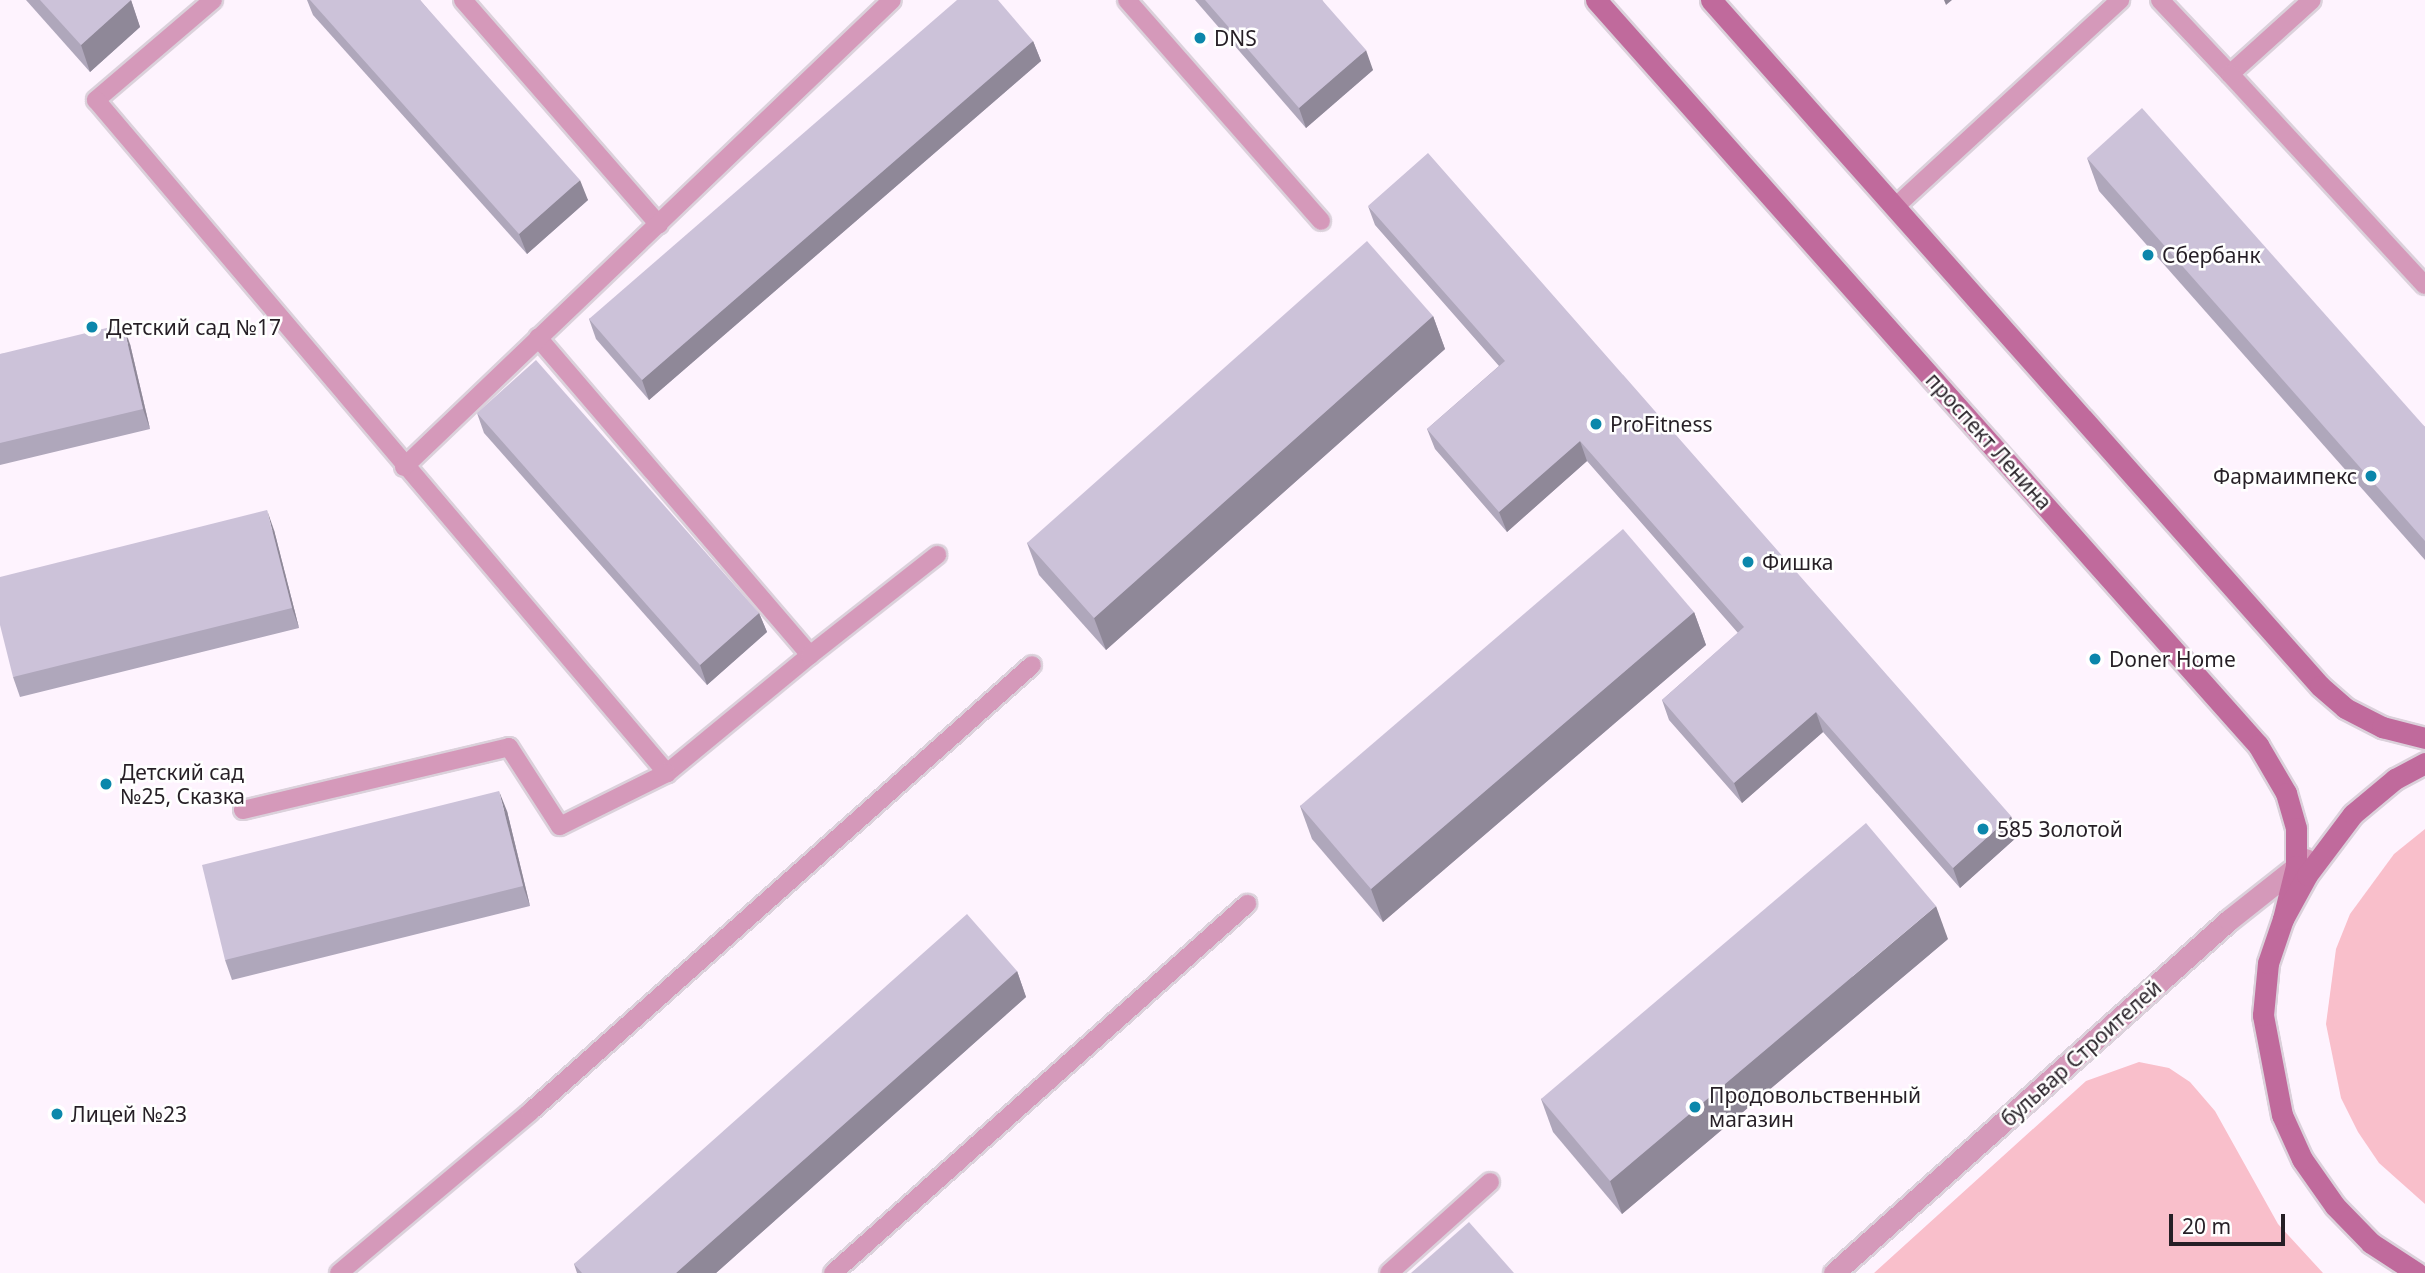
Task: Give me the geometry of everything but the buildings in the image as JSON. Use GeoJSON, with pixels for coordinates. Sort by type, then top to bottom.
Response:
{"type":"FeatureCollection","features":[{"type":"Feature","properties":{"kind":"main road","name":"проспект Ленина"},"geometry":{"type":"LineString","coordinates":[[1595,0],[2258,745],[2286,793],[2296,828],[2297,866],[2283,919]]}},
{"type":"Feature","properties":{"kind":"main road"},"geometry":{"type":"LineString","coordinates":[[1711,0],[2320,686],[2345,708],[2382,727],[2425,738]]}},
{"type":"Feature","properties":{"kind":"main road"},"geometry":{"type":"LineString","coordinates":[[2417,1273],[2371,1243],[2334,1206],[2302,1159],[2282,1115],[2263,1016],[2268,963],[2283,919],[2333,839],[2353,814],[2395,779],[2425,763]]}},
{"type":"Feature","properties":{"kind":"main road"},"geometry":{"type":"LineString","coordinates":[[2371,1243],[2389,1273]]}},
{"type":"Feature","properties":{"kind":"street"},"geometry":{"type":"LineString","coordinates":[[2395,779],[2425,751]]}},
{"type":"Feature","properties":{"kind":"street","name":"бульвар Строителей"},"geometry":{"type":"LineString","coordinates":[[1834,1273],[2230,920],[2333,839]]}},
{"type":"Feature","properties":{"kind":"lane"},"geometry":{"type":"LineString","coordinates":[[463,0],[659,225]]}},
{"type":"Feature","properties":{"kind":"lane"},"geometry":{"type":"LineString","coordinates":[[404,467],[892,0]]}},
{"type":"Feature","properties":{"kind":"lane"},"geometry":{"type":"LineString","coordinates":[[1127,0],[1321,221]]}},
{"type":"Feature","properties":{"kind":"lane"},"geometry":{"type":"LineString","coordinates":[[1895,206],[2120,0]]}},
{"type":"Feature","properties":{"kind":"lane"},"geometry":{"type":"LineString","coordinates":[[2160,0],[2425,285]]}},
{"type":"Feature","properties":{"kind":"lane"},"geometry":{"type":"LineString","coordinates":[[2230,74],[2312,0]]}},
{"type":"Feature","properties":{"kind":"lane"},"geometry":{"type":"LineString","coordinates":[[203,3],[96,100],[404,467],[667,773]]}},
{"type":"Feature","properties":{"kind":"lane"},"geometry":{"type":"LineString","coordinates":[[538,338],[810,655]]}},
{"type":"Feature","properties":{"kind":"lane"},"geometry":{"type":"LineString","coordinates":[[243,810],[509,747],[561,826],[667,773],[937,555]]}},
{"type":"Feature","properties":{"kind":"lane"},"geometry":{"type":"LineString","coordinates":[[339,1273],[530,1112],[1032,665]]}},
{"type":"Feature","properties":{"kind":"lane"},"geometry":{"type":"LineString","coordinates":[[833,1273],[1247,904]]}},
{"type":"Feature","properties":{"kind":"lane"},"geometry":{"type":"LineString","coordinates":[[1389,1273],[1490,1182]]}},
{"type":"Feature","properties":{"kind":"shaded area"},"geometry":{"type":"Polygon","coordinates":[[[2425,829],[2425,1204],[2379,1163],[2358,1132],[2341,1098],[2326,1024],[2336,949],[2350,914],[2394,854],[2425,829]]]}},
{"type":"Feature","properties":{"kind":"shaded area"},"geometry":{"type":"Polygon","coordinates":[[[2139,1062],[2169,1068],[2190,1082],[2215,1111],[2278,1224],[2323,1273],[1874,1273],[2086,1081],[2139,1062]]]}},
{"type":"Feature","properties":{"kind":"place","name":"DNS"},"geometry":{"type":"Point","coordinates":[1200,38]}},
{"type":"Feature","properties":{"kind":"place","name":"Сбербанк"},"geometry":{"type":"Point","coordinates":[2148,255]}},
{"type":"Feature","properties":{"kind":"place","name":"Детский сад №17"},"geometry":{"type":"Point","coordinates":[92,327]}},
{"type":"Feature","properties":{"kind":"place","name":"ProFitness"},"geometry":{"type":"Point","coordinates":[1596,424]}},
{"type":"Feature","properties":{"kind":"place","name":"Фармаимпекс"},"geometry":{"type":"Point","coordinates":[2371,476]}},
{"type":"Feature","properties":{"kind":"place","name":"Фишка"},"geometry":{"type":"Point","coordinates":[1748,562]}},
{"type":"Feature","properties":{"kind":"place","name":"Doner Home"},"geometry":{"type":"Point","coordinates":[2095,659]}},
{"type":"Feature","properties":{"kind":"place","name":"Детский сад №25, Сказка"},"geometry":{"type":"Point","coordinates":[106,784]}},
{"type":"Feature","properties":{"kind":"place","name":"585 Золотой"},"geometry":{"type":"Point","coordinates":[1983,829]}},
{"type":"Feature","properties":{"kind":"place","name":"Продовольственный магазин"},"geometry":{"type":"Point","coordinates":[1695,1107]}},
{"type":"Feature","properties":{"kind":"place","name":"Лицей №23"},"geometry":{"type":"Point","coordinates":[57,1114]}}]}
